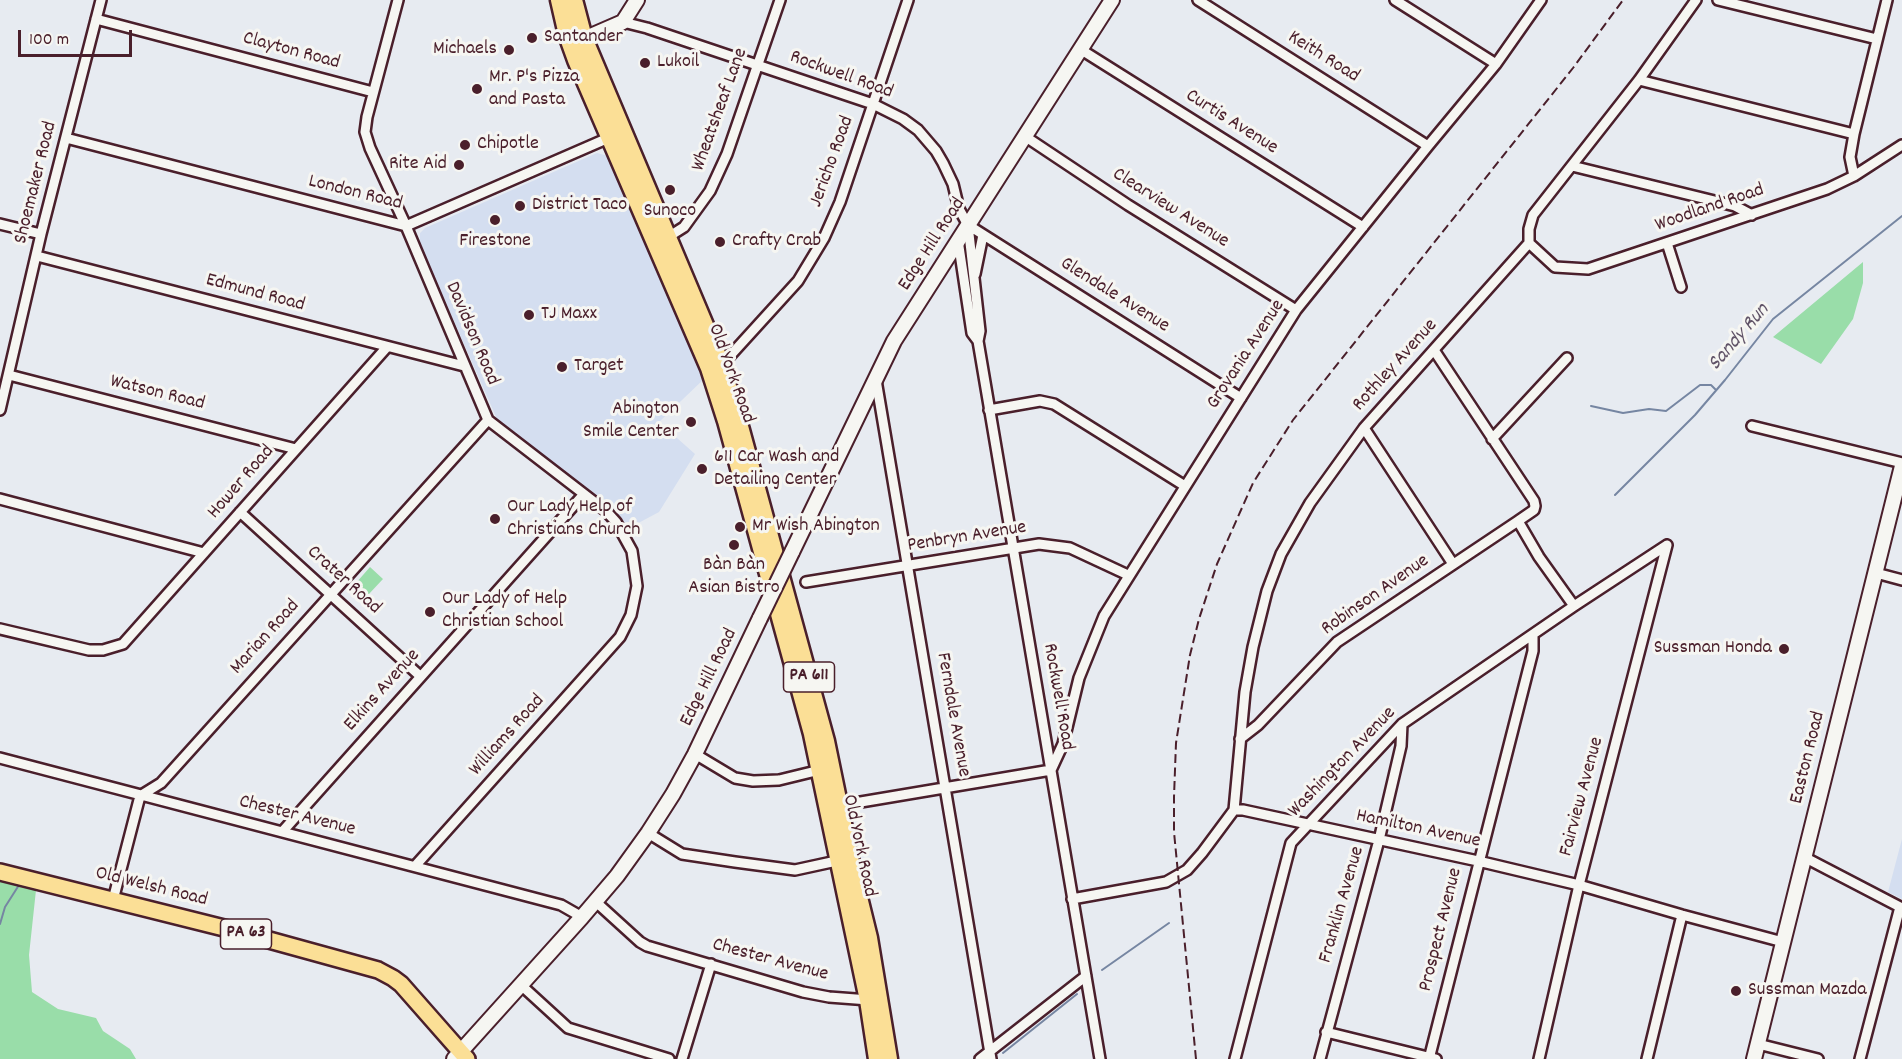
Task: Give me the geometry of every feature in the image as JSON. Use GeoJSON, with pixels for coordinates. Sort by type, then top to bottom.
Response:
{"type":"FeatureCollection","features":[{"type":"Feature","properties":{"kind":"highway","name":"Old York Road"},"geometry":{"type":"LineString","coordinates":[[559,0],[715,365],[744,440],[802,651],[874,1001],[890,1059]]}},
{"type":"Feature","properties":{"kind":"highway","name":"Old York Road"},"geometry":{"type":"LineString","coordinates":[[574,0],[577,42]]}},
{"type":"Feature","properties":{"kind":"highway","name":"Old York Road"},"geometry":{"type":"LineString","coordinates":[[715,365],[728,430],[820,770],[835,807]]}},
{"type":"Feature","properties":{"kind":"highway","name":"Old York Road"},"geometry":{"type":"LineString","coordinates":[[874,1001],[877,1059]]}},
{"type":"Feature","properties":{"kind":"main road","name":"Old Welsh Road"},"geometry":{"type":"LineString","coordinates":[[0,872],[240,932],[386,974],[401,984],[460,1056]]}},
{"type":"Feature","properties":{"kind":"street","name":"Shoemaker Road"},"geometry":{"type":"LineString","coordinates":[[0,410],[41,234],[101,0]]}},
{"type":"Feature","properties":{"kind":"street","name":"Davidson Road"},"geometry":{"type":"LineString","coordinates":[[398,0],[367,117],[365,132],[369,148],[406,226],[488,420],[606,511],[616,522],[632,551],[637,586],[635,601],[625,629]]}},
{"type":"Feature","properties":{"kind":"street"},"geometry":{"type":"LineString","coordinates":[[577,42],[622,22],[637,0]]}},
{"type":"Feature","properties":{"kind":"street","name":"Wheatsheaf Lane"},"geometry":{"type":"LineString","coordinates":[[662,241],[684,227],[710,191],[727,154],[780,0]]}},
{"type":"Feature","properties":{"kind":"street","name":"Jericho Road"},"geometry":{"type":"LineString","coordinates":[[715,365],[728,358],[798,281],[824,238],[840,202],[908,0]]}},
{"type":"Feature","properties":{"kind":"street","name":"Edge Hill Road"},"geometry":{"type":"LineString","coordinates":[[460,1056],[596,902],[648,833],[673,794],[695,754],[894,341],[1112,0]]}},
{"type":"Feature","properties":{"kind":"street","name":"Keith Road"},"geometry":{"type":"LineString","coordinates":[[1198,0],[1428,146]]}},
{"type":"Feature","properties":{"kind":"street"},"geometry":{"type":"LineString","coordinates":[[1395,0],[1496,64]]}},
{"type":"Feature","properties":{"kind":"street","name":"Grovania Avenue"},"geometry":{"type":"LineString","coordinates":[[1051,770],[1063,744],[1079,678],[1104,616],[1296,310],[1496,64],[1541,0]]}},
{"type":"Feature","properties":{"kind":"street"},"geometry":{"type":"LineString","coordinates":[[1529,243],[1529,229],[1533,215],[1640,80],[1696,0]]}},
{"type":"Feature","properties":{"kind":"street"},"geometry":{"type":"LineString","coordinates":[[1718,0],[1877,39]]}},
{"type":"Feature","properties":{"kind":"street"},"geometry":{"type":"LineString","coordinates":[[1854,176],[1850,157],[1854,134],[1887,0]]}},
{"type":"Feature","properties":{"kind":"street","name":"Clayton Road"},"geometry":{"type":"LineString","coordinates":[[96,19],[373,92]]}},
{"type":"Feature","properties":{"kind":"street","name":"Rockwell Road"},"geometry":{"type":"LineString","coordinates":[[622,22],[647,28],[873,104],[903,119],[918,130],[936,151],[953,184],[959,209],[968,225],[980,331],[978,341],[1100,1059]]}},
{"type":"Feature","properties":{"kind":"street","name":"Curtis Avenue"},"geometry":{"type":"LineString","coordinates":[[1080,49],[1363,227]]}},
{"type":"Feature","properties":{"kind":"street"},"geometry":{"type":"LineString","coordinates":[[1640,80],[1854,134]]}},
{"type":"Feature","properties":{"kind":"street","name":"London Road"},"geometry":{"type":"LineString","coordinates":[[66,138],[406,226],[616,135]]}},
{"type":"Feature","properties":{"kind":"street","name":"Clearview Avenue"},"geometry":{"type":"LineString","coordinates":[[1026,137],[1128,205],[1296,310]]}},
{"type":"Feature","properties":{"kind":"street","name":"Woodland Road"},"geometry":{"type":"LineString","coordinates":[[1529,243],[1555,267],[1570,270],[1588,269],[1827,189],[1854,176],[1902,145]]}},
{"type":"Feature","properties":{"kind":"street"},"geometry":{"type":"LineString","coordinates":[[1572,166],[1735,206],[1752,214]]}},
{"type":"Feature","properties":{"kind":"street"},"geometry":{"type":"LineString","coordinates":[[0,224],[41,234]]}},
{"type":"Feature","properties":{"kind":"street","name":"Glendale Avenue"},"geometry":{"type":"LineString","coordinates":[[968,225],[1240,398]]}},
{"type":"Feature","properties":{"kind":"street","name":"Rockwell Road"},"geometry":{"type":"LineString","coordinates":[[973,283],[983,235]]}},
{"type":"Feature","properties":{"kind":"street","name":"Rockwell Road"},"geometry":{"type":"LineString","coordinates":[[958,240],[972,333],[978,341]]}},
{"type":"Feature","properties":{"kind":"street","name":"Rothley Avenue"},"geometry":{"type":"LineString","coordinates":[[1234,810],[1245,692],[1253,647],[1267,591],[1278,563],[1310,503],[1364,428],[1529,243]]}},
{"type":"Feature","properties":{"kind":"street"},"geometry":{"type":"LineString","coordinates":[[1667,243],[1681,286]]}},
{"type":"Feature","properties":{"kind":"street","name":"Edmund Road"},"geometry":{"type":"LineString","coordinates":[[37,256],[464,366]]}},
{"type":"Feature","properties":{"kind":"street","name":"Hower Road"},"geometry":{"type":"LineString","coordinates":[[0,628],[89,650],[103,650],[123,644],[387,347]]}},
{"type":"Feature","properties":{"kind":"street"},"geometry":{"type":"LineString","coordinates":[[1434,350],[1535,506],[1534,510],[1518,521],[1539,557],[1574,606]]}},
{"type":"Feature","properties":{"kind":"street"},"geometry":{"type":"LineString","coordinates":[[1492,440],[1567,358]]}},
{"type":"Feature","properties":{"kind":"street","name":"Watson Road"},"geometry":{"type":"LineString","coordinates":[[9,375],[296,449]]}},
{"type":"Feature","properties":{"kind":"street","name":"Ferndale Avenue"},"geometry":{"type":"LineString","coordinates":[[876,378],[991,1055]]}},
{"type":"Feature","properties":{"kind":"street"},"geometry":{"type":"LineString","coordinates":[[989,410],[1040,401],[1054,404],[1185,486]]}},
{"type":"Feature","properties":{"kind":"street","name":"Marian Road"},"geometry":{"type":"LineString","coordinates":[[140,796],[160,783],[488,420]]}},
{"type":"Feature","properties":{"kind":"street"},"geometry":{"type":"LineString","coordinates":[[1752,426],[1902,465]]}},
{"type":"Feature","properties":{"kind":"street"},"geometry":{"type":"LineString","coordinates":[[1364,428],[1454,564]]}},
{"type":"Feature","properties":{"kind":"street","name":"Easton Road"},"geometry":{"type":"LineString","coordinates":[[1754,1059],[1902,465]]}},
{"type":"Feature","properties":{"kind":"street","name":"Elkins Avenue"},"geometry":{"type":"LineString","coordinates":[[282,832],[584,494]]}},
{"type":"Feature","properties":{"kind":"street"},"geometry":{"type":"LineString","coordinates":[[0,499],[204,553]]}},
{"type":"Feature","properties":{"kind":"street","name":"Crater Road"},"geometry":{"type":"LineString","coordinates":[[240,512],[420,676]]}},
{"type":"Feature","properties":{"kind":"street","name":"Robinson Avenue"},"geometry":{"type":"LineString","coordinates":[[1240,739],[1258,725],[1336,642],[1518,521]]}},
{"type":"Feature","properties":{"kind":"street","name":"Penbryn Avenue"},"geometry":{"type":"LineString","coordinates":[[806,582],[1039,544],[1070,548],[1128,576]]}},
{"type":"Feature","properties":{"kind":"street","name":"Washington Avenue"},"geometry":{"type":"LineString","coordinates":[[1235,1059],[1288,849],[1308,825],[1402,724],[1667,545]]}},
{"type":"Feature","properties":{"kind":"street","name":"Fairview Avenue"},"geometry":{"type":"LineString","coordinates":[[1539,1059],[1579,885],[1667,545]]}},
{"type":"Feature","properties":{"kind":"street"},"geometry":{"type":"LineString","coordinates":[[1876,573],[1902,580]]}},
{"type":"Feature","properties":{"kind":"street","name":"Williams Road"},"geometry":{"type":"LineString","coordinates":[[416,865],[625,629]]}},
{"type":"Feature","properties":{"kind":"street","name":"Prospect Avenue"},"geometry":{"type":"LineString","coordinates":[[1431,1058],[1478,861],[1533,651],[1533,635]]}},
{"type":"Feature","properties":{"kind":"street","name":"Franklin Avenue"},"geometry":{"type":"LineString","coordinates":[[1320,1059],[1379,840],[1401,746],[1402,724]]}},
{"type":"Feature","properties":{"kind":"street"},"geometry":{"type":"LineString","coordinates":[[695,754],[735,778],[753,781],[772,781],[820,770]]}},
{"type":"Feature","properties":{"kind":"street","name":"Chester Avenue"},"geometry":{"type":"LineString","coordinates":[[0,758],[561,904],[582,917]]}},
{"type":"Feature","properties":{"kind":"street"},"geometry":{"type":"LineString","coordinates":[[835,807],[1051,770]]}},
{"type":"Feature","properties":{"kind":"street"},"geometry":{"type":"LineString","coordinates":[[113,900],[140,796]]}},
{"type":"Feature","properties":{"kind":"street"},"geometry":{"type":"LineString","coordinates":[[1072,899],[1166,882],[1182,873],[1202,853],[1234,810]]}},
{"type":"Feature","properties":{"kind":"street","name":"Hamilton Avenue"},"geometry":{"type":"LineString","coordinates":[[1234,810],[1478,861],[1579,885],[1783,942]]}},
{"type":"Feature","properties":{"kind":"street"},"geometry":{"type":"LineString","coordinates":[[648,833],[682,854],[726,861],[795,870],[845,859]]}},
{"type":"Feature","properties":{"kind":"street"},"geometry":{"type":"LineString","coordinates":[[1804,857],[1901,908],[1860,1059]]}},
{"type":"Feature","properties":{"kind":"street","name":"Chester Avenue"},"geometry":{"type":"LineString","coordinates":[[596,902],[640,942],[803,992],[874,1001]]}},
{"type":"Feature","properties":{"kind":"street"},"geometry":{"type":"LineString","coordinates":[[1647,1059],[1682,915]]}},
{"type":"Feature","properties":{"kind":"street"},"geometry":{"type":"LineString","coordinates":[[682,1059],[711,964]]}},
{"type":"Feature","properties":{"kind":"street"},"geometry":{"type":"LineString","coordinates":[[980,1059],[991,1055],[1086,976]]}},
{"type":"Feature","properties":{"kind":"street"},"geometry":{"type":"LineString","coordinates":[[521,985],[568,1028],[669,1059]]}},
{"type":"Feature","properties":{"kind":"street"},"geometry":{"type":"LineString","coordinates":[[1326,1032],[1431,1058]]}},
{"type":"Feature","properties":{"kind":"street"},"geometry":{"type":"LineString","coordinates":[[1758,1044],[1818,1059]]}},
{"type":"Feature","properties":{"kind":"shaded area"},"geometry":{"type":"Polygon","coordinates":[[[597,153],[608,156],[612,164],[705,378],[659,422],[695,454],[659,512],[629,528],[612,506],[497,419],[420,244],[420,233],[425,228],[597,153]]]}},
{"type":"Feature","properties":{"kind":"shaded area"},"geometry":{"type":"Polygon","coordinates":[[[1902,839],[1902,899],[1888,892],[1902,839]]]}},
{"type":"Feature","properties":{"kind":"green space"},"geometry":{"type":"Polygon","coordinates":[[[1863,262],[1863,283],[1853,319],[1821,364],[1773,337],[1863,262]]]}},
{"type":"Feature","properties":{"kind":"green space"},"geometry":{"type":"Polygon","coordinates":[[[370,567],[383,579],[368,595],[356,583],[370,567]]]}},
{"type":"Feature","properties":{"kind":"green space"},"geometry":{"type":"Polygon","coordinates":[[[0,880],[36,890],[29,955],[32,992],[58,1009],[96,1018],[103,1031],[130,1049],[136,1059],[0,1059],[0,880]]]}},
{"type":"Feature","properties":{"kind":"waterway","name":"Sandy Run"},"geometry":{"type":"LineString","coordinates":[[1615,495],[1695,415],[1773,319],[1902,216]]}},
{"type":"Feature","properties":{"kind":"waterway"},"geometry":{"type":"LineString","coordinates":[[1591,406],[1623,413],[1649,409],[1666,411],[1700,385],[1711,385],[1716,390]]}},
{"type":"Feature","properties":{"kind":"waterway"},"geometry":{"type":"LineString","coordinates":[[0,924],[5,907],[19,885]]}},
{"type":"Feature","properties":{"kind":"waterway"},"geometry":{"type":"LineString","coordinates":[[1102,970],[1169,923]]}},
{"type":"Feature","properties":{"kind":"waterway"},"geometry":{"type":"LineString","coordinates":[[1003,1053],[1077,994]]}},
{"type":"Feature","properties":{"kind":"railway"},"geometry":{"type":"LineString","coordinates":[[1196,1059],[1174,832],[1176,743],[1190,655],[1217,564],[1253,483],[1293,420],[1573,68],[1623,0]]}},
{"type":"Feature","properties":{"kind":"place","name":"Santander"},"geometry":{"type":"Point","coordinates":[532,38]}},
{"type":"Feature","properties":{"kind":"place","name":"Michaels"},"geometry":{"type":"Point","coordinates":[509,50]}},
{"type":"Feature","properties":{"kind":"place","name":"Lukoil"},"geometry":{"type":"Point","coordinates":[645,63]}},
{"type":"Feature","properties":{"kind":"place","name":"Mr. P's Pizza and Pasta"},"geometry":{"type":"Point","coordinates":[477,89]}},
{"type":"Feature","properties":{"kind":"place","name":"Chipotle"},"geometry":{"type":"Point","coordinates":[465,145]}},
{"type":"Feature","properties":{"kind":"place","name":"Rite Aid"},"geometry":{"type":"Point","coordinates":[459,165]}},
{"type":"Feature","properties":{"kind":"place","name":"Sunoco"},"geometry":{"type":"Point","coordinates":[670,190]}},
{"type":"Feature","properties":{"kind":"place","name":"District Taco"},"geometry":{"type":"Point","coordinates":[520,206]}},
{"type":"Feature","properties":{"kind":"place","name":"Firestone"},"geometry":{"type":"Point","coordinates":[495,220]}},
{"type":"Feature","properties":{"kind":"place","name":"Crafty Crab"},"geometry":{"type":"Point","coordinates":[720,242]}},
{"type":"Feature","properties":{"kind":"place","name":"TJ Maxx"},"geometry":{"type":"Point","coordinates":[529,315]}},
{"type":"Feature","properties":{"kind":"place","name":"Target"},"geometry":{"type":"Point","coordinates":[562,367]}},
{"type":"Feature","properties":{"kind":"place","name":"Abington Smile Center"},"geometry":{"type":"Point","coordinates":[691,422]}},
{"type":"Feature","properties":{"kind":"place","name":"611 Car Wash and Detailing Center"},"geometry":{"type":"Point","coordinates":[702,469]}},
{"type":"Feature","properties":{"kind":"place","name":"Our Lady Help of Christians Church"},"geometry":{"type":"Point","coordinates":[495,519]}},
{"type":"Feature","properties":{"kind":"place","name":"Mr Wish Abington"},"geometry":{"type":"Point","coordinates":[740,527]}},
{"type":"Feature","properties":{"kind":"place","name":"Bàn Bàn Asian Bistro"},"geometry":{"type":"Point","coordinates":[734,545]}},
{"type":"Feature","properties":{"kind":"place","name":"Our Lady of Help Christian School"},"geometry":{"type":"Point","coordinates":[430,612]}},
{"type":"Feature","properties":{"kind":"place","name":"Sussman Honda"},"geometry":{"type":"Point","coordinates":[1784,649]}},
{"type":"Feature","properties":{"kind":"place","name":"Sussman Mazda"},"geometry":{"type":"Point","coordinates":[1736,991]}}]}
